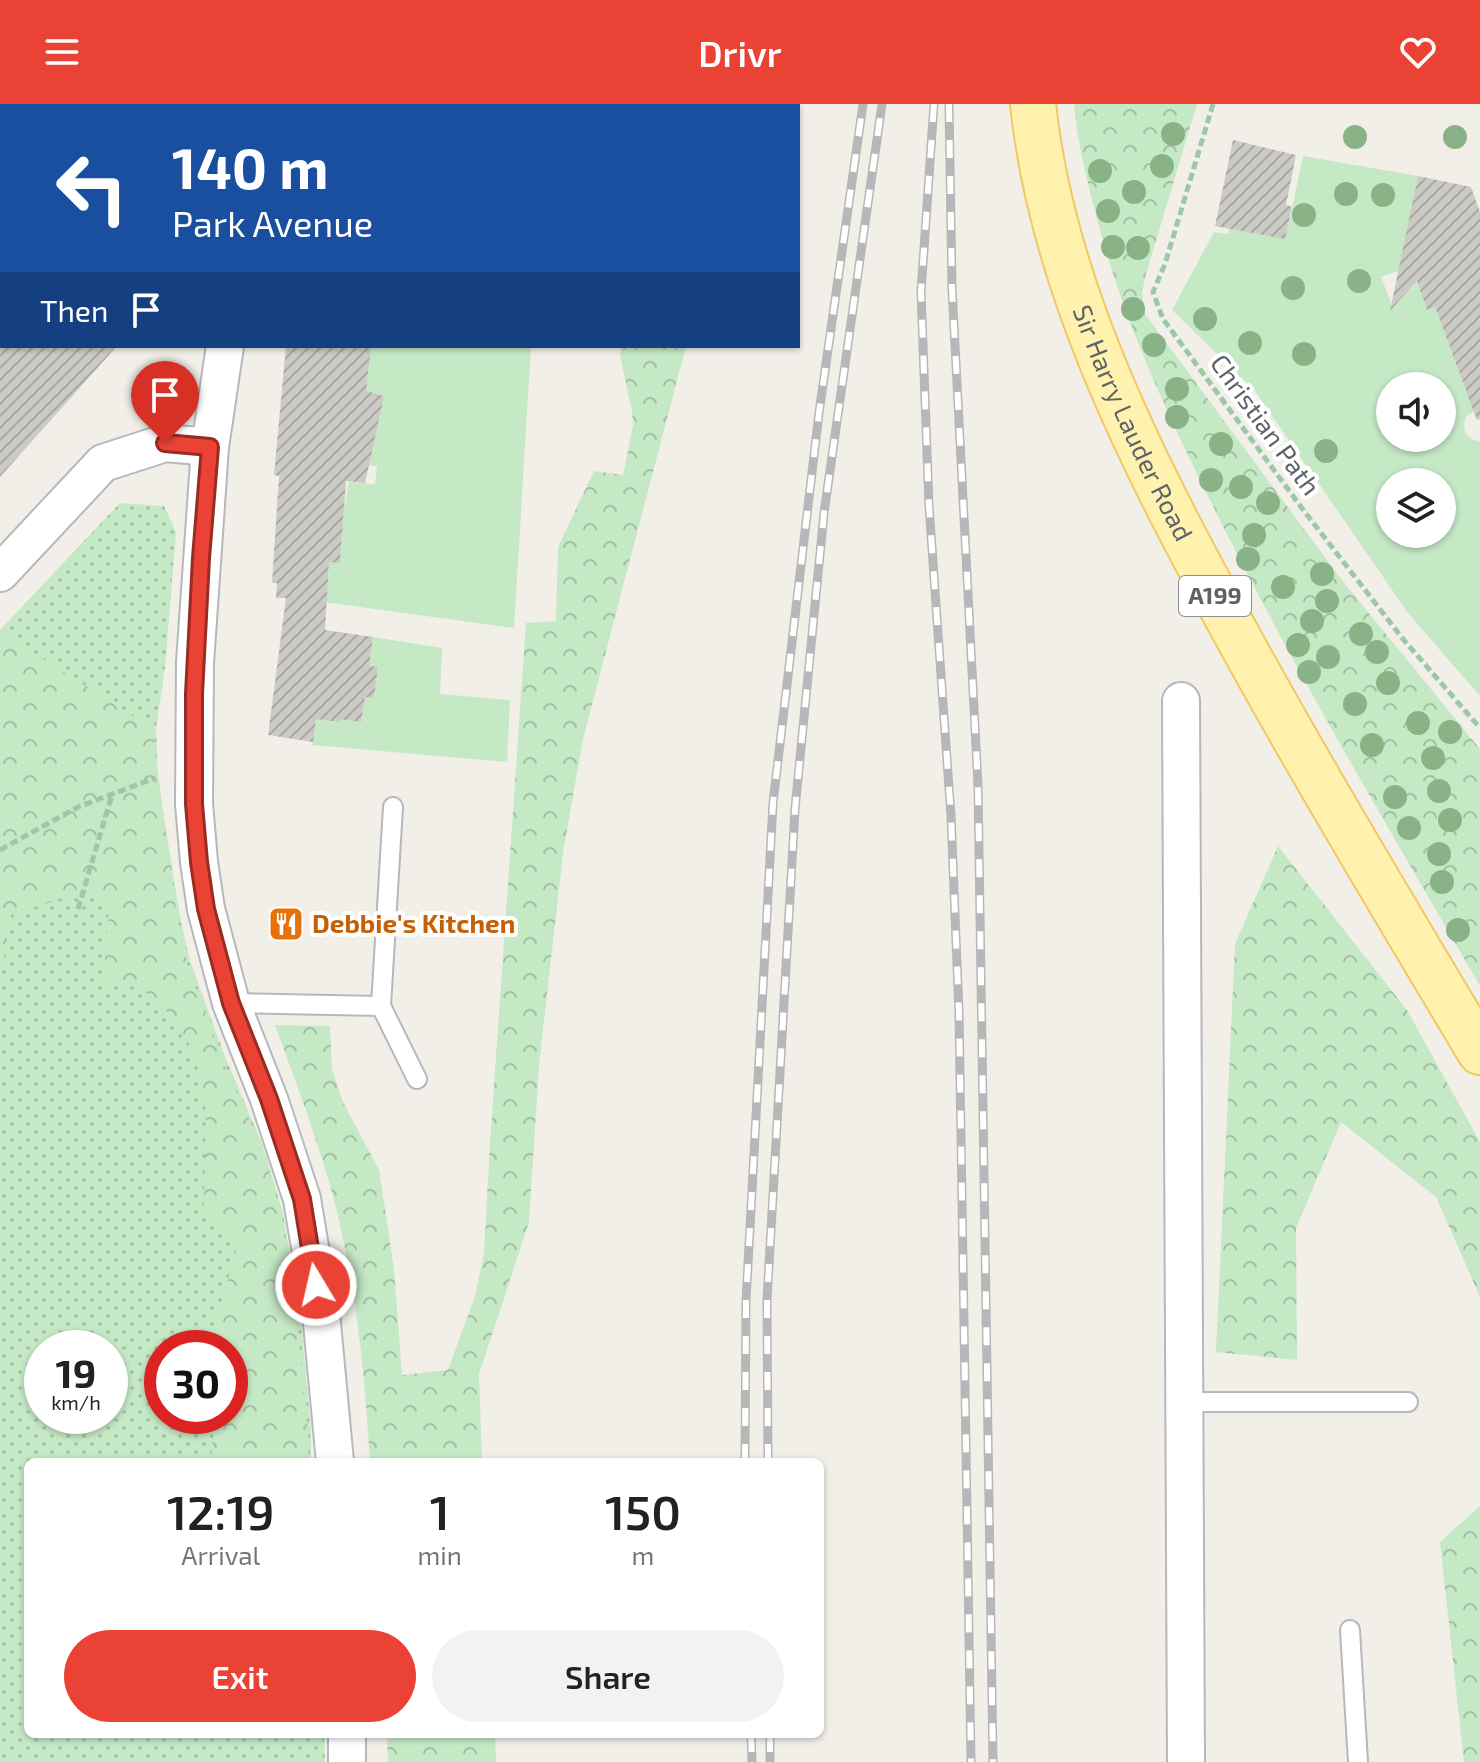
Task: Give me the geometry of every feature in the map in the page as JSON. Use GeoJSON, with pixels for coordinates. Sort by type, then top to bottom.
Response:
{"type":"FeatureCollection","features":[{"type":"Feature","properties":{"kind":"main road","name":"Sir Harry Lauder Road"},"geometry":{"type":"LineString","coordinates":[[1033,104],[1046,188],[1069,276],[1095,346],[1175,520],[1276,707],[1480,1052]]}},
{"type":"Feature","properties":{"kind":"street"},"geometry":{"type":"LineString","coordinates":[[225,348],[210,447],[195,663],[194,804],[206,909],[231,1003],[269,1099],[302,1199],[321,1313],[335,1458]]}},
{"type":"Feature","properties":{"kind":"street"},"geometry":{"type":"LineString","coordinates":[[0,573],[103,463],[165,443],[210,447]]}},
{"type":"Feature","properties":{"kind":"street"},"geometry":{"type":"LineString","coordinates":[[1181,701],[1186,1762]]}},
{"type":"Feature","properties":{"kind":"street"},"geometry":{"type":"LineString","coordinates":[[347,1738],[347,1762]]}},
{"type":"Feature","properties":{"kind":"lane"},"geometry":{"type":"LineString","coordinates":[[393,807],[381,1006],[417,1079]]}},
{"type":"Feature","properties":{"kind":"lane"},"geometry":{"type":"LineString","coordinates":[[231,1003],[381,1006]]}},
{"type":"Feature","properties":{"kind":"lane"},"geometry":{"type":"LineString","coordinates":[[1184,1402],[1408,1402]]}},
{"type":"Feature","properties":{"kind":"lane"},"geometry":{"type":"LineString","coordinates":[[1350,1630],[1358,1762]]}},
{"type":"Feature","properties":{"kind":"path","name":"Christian Path"},"geometry":{"type":"LineString","coordinates":[[1213,104],[1165,264],[1153,292],[1163,319],[1394,628],[1480,728]]}},
{"type":"Feature","properties":{"kind":"path"},"geometry":{"type":"LineString","coordinates":[[0,850],[78,807],[193,763]]}},
{"type":"Feature","properties":{"kind":"path"},"geometry":{"type":"LineString","coordinates":[[78,909],[113,794]]}},
{"type":"Feature","properties":{"kind":"green space"},"geometry":{"type":"Polygon","coordinates":[[[1074,104],[1197,104],[1146,274],[1142,293],[1145,314],[1341,579],[1480,749],[1480,986],[1306,683],[1240,560],[1175,428],[1144,358],[1105,249],[1082,158],[1074,104]]]}},
{"type":"Feature","properties":{"kind":"green space"},"geometry":{"type":"Polygon","coordinates":[[[1303,156],[1418,176],[1406,235],[1424,261],[1381,277],[1393,308],[1421,278],[1467,393],[1480,408],[1467,416],[1464,429],[1468,436],[1480,441],[1480,696],[1408,613],[1255,391],[1172,310],[1214,232],[1228,234],[1232,215],[1281,238],[1288,228],[1303,156]]]}},
{"type":"Feature","properties":{"kind":"green space"},"geometry":{"type":"Polygon","coordinates":[[[371,348],[531,348],[514,628],[316,601],[328,587],[329,562],[340,563],[344,511],[279,492],[345,504],[349,482],[375,484],[377,466],[351,464],[384,396],[357,389],[367,382],[371,348]]]}},
{"type":"Feature","properties":{"kind":"green space"},"geometry":{"type":"Polygon","coordinates":[[[621,348],[685,348],[583,739],[563,853],[539,1065],[529,1222],[479,1374],[482,1458],[370,1458],[358,1330],[342,1232],[321,1156],[275,1025],[330,1026],[332,1069],[343,1102],[379,1170],[394,1269],[402,1375],[448,1370],[475,1296],[484,1253],[526,623],[556,621],[558,547],[594,471],[623,475],[633,425],[621,348]]]}},
{"type":"Feature","properties":{"kind":"green space"},"geometry":{"type":"Polygon","coordinates":[[[120,503],[164,506],[176,532],[165,667],[156,729],[158,780],[190,961],[224,1054],[263,1146],[283,1213],[302,1331],[311,1458],[24,1458],[24,1738],[324,1738],[325,1762],[0,1762],[0,630],[120,503]]]}},
{"type":"Feature","properties":{"kind":"green space"},"geometry":{"type":"Polygon","coordinates":[[[2,633],[152,728],[177,917],[187,963],[218,1052],[262,1147],[281,1214],[298,1332],[308,1458],[214,1458],[212,1455],[213,1434],[248,1434],[248,1330],[217,1330],[217,1317],[237,1248],[204,1209],[206,1111],[195,1054],[172,1016],[140,987],[103,984],[109,908],[86,890],[11,915],[0,981],[2,633]]]}},
{"type":"Feature","properties":{"kind":"green space"},"geometry":{"type":"Polygon","coordinates":[[[373,637],[442,648],[440,694],[510,700],[507,762],[312,745],[316,719],[361,721],[365,697],[374,698],[378,668],[369,666],[373,637]]]}},
{"type":"Feature","properties":{"kind":"green space"},"geometry":{"type":"Polygon","coordinates":[[[1278,846],[1407,1010],[1480,1142],[1480,1297],[1436,1197],[1341,1122],[1296,1228],[1297,1360],[1216,1352],[1235,944],[1278,846]]]}},
{"type":"Feature","properties":{"kind":"green space"},"geometry":{"type":"Polygon","coordinates":[[[1480,1506],[1480,1762],[1464,1762],[1440,1542],[1480,1506]]]}},
{"type":"Feature","properties":{"kind":"green space"},"geometry":{"type":"Polygon","coordinates":[[[387,1738],[495,1738],[496,1762],[388,1762],[387,1738]]]}},
{"type":"Feature","properties":{"kind":"building"},"geometry":{"type":"Polygon","coordinates":[[[1233,140],[1296,155],[1286,205],[1292,207],[1285,239],[1215,226],[1233,140]]]}},
{"type":"Feature","properties":{"kind":"building"},"geometry":{"type":"Polygon","coordinates":[[[1418,176],[1471,187],[1480,212],[1480,419],[1477,420],[1435,307],[1427,310],[1417,281],[1390,311],[1418,176]]]}},
{"type":"Feature","properties":{"kind":"building"},"geometry":{"type":"Polygon","coordinates":[[[0,348],[115,348],[0,477],[0,348]]]}},
{"type":"Feature","properties":{"kind":"building"},"geometry":{"type":"Polygon","coordinates":[[[286,348],[371,348],[366,391],[384,396],[365,483],[346,481],[340,563],[329,562],[325,630],[373,637],[369,666],[378,667],[374,698],[365,697],[361,722],[316,719],[313,742],[268,735],[286,598],[276,598],[277,583],[272,583],[279,476],[274,475],[286,348]]]}},
{"type":"Feature","properties":{"kind":"railway"},"geometry":{"type":"LineString","coordinates":[[745,1458],[746,1301],[773,803],[819,413],[863,104]]}},
{"type":"Feature","properties":{"kind":"railway"},"geometry":{"type":"LineString","coordinates":[[768,1458],[767,1300],[795,809],[824,513],[882,104]]}},
{"type":"Feature","properties":{"kind":"railway"},"geometry":{"type":"LineString","coordinates":[[934,104],[921,292],[929,506],[951,816],[959,1013],[971,1762]]}},
{"type":"Feature","properties":{"kind":"railway"},"geometry":{"type":"LineString","coordinates":[[949,104],[952,288],[978,785],[993,1762]]}},
{"type":"Feature","properties":{"kind":"railway"},"geometry":{"type":"LineString","coordinates":[[751,1738],[752,1762]]}},
{"type":"Feature","properties":{"kind":"railway"},"geometry":{"type":"LineString","coordinates":[[770,1738],[770,1762]]}},
{"type":"Feature","properties":{"kind":"place","name":"Debbie's Kitchen"},"geometry":{"type":"Point","coordinates":[286,924]}},
{"type":"Feature","properties":{"kind":"route"},"geometry":{"type":"LineString","coordinates":[[165,443],[210,447],[193,725],[194,804],[199,862],[206,909],[231,1003],[269,1099],[302,1199],[316,1285]]}}]}
